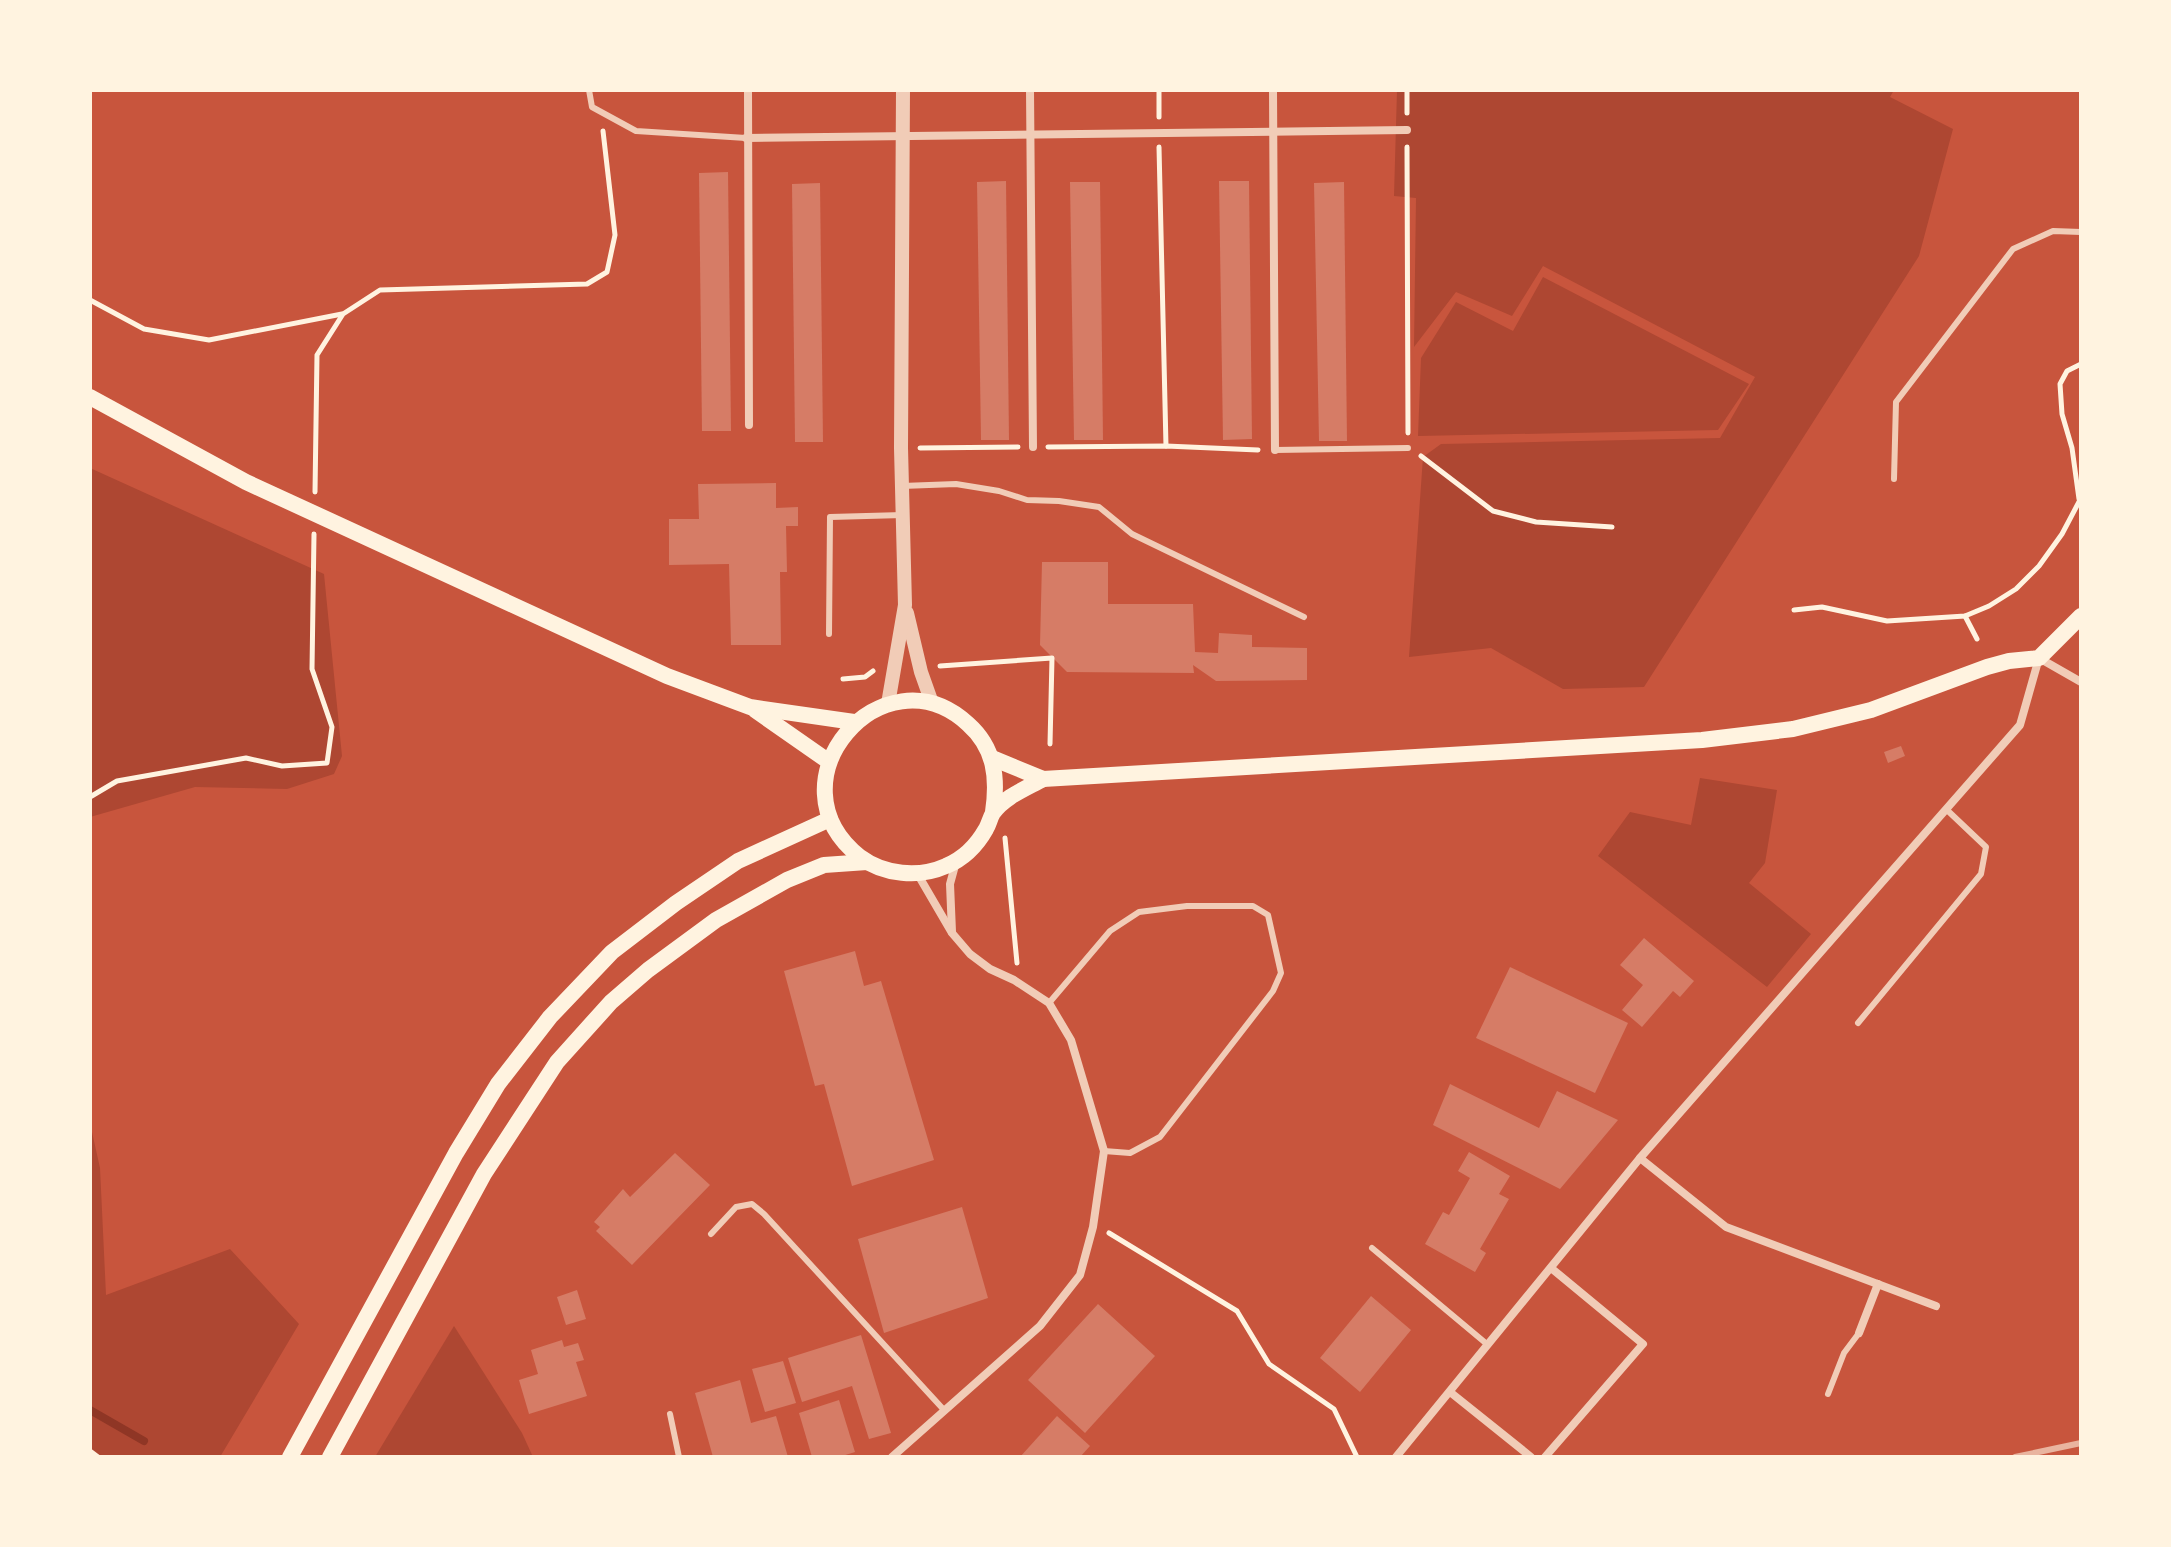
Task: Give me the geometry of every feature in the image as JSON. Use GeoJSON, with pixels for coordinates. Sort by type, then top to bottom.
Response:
{"type":"FeatureCollection","features":[{"type":"Feature","properties":{"kind":"main road"},"geometry":{"type":"LineString","coordinates":[[90,397],[246,482],[667,676],[750,707],[854,722]]}},
{"type":"Feature","properties":{"kind":"main road"},"geometry":{"type":"LineString","coordinates":[[993,812],[1011,796],[1043,779],[1702,740],[1793,729],[1871,710],[1987,667],[2039,658],[2081,616]]}},
{"type":"Feature","properties":{"kind":"main road"},"geometry":{"type":"LineString","coordinates":[[910,700],[932,703],[958,714],[979,734],[992,758],[997,785],[993,812],[978,841],[956,861],[943,867],[917,873],[891,872],[867,862],[847,846],[830,819],[824,790],[828,761],[854,722],[888,704],[910,700]]}},
{"type":"Feature","properties":{"kind":"main road"},"geometry":{"type":"LineString","coordinates":[[750,707],[828,761]]}},
{"type":"Feature","properties":{"kind":"main road"},"geometry":{"type":"LineString","coordinates":[[992,758],[1043,779]]}},
{"type":"Feature","properties":{"kind":"main road"},"geometry":{"type":"LineString","coordinates":[[290,1457],[456,1153],[498,1084],[550,1017],[612,952],[676,903],[738,861],[830,819]]}},
{"type":"Feature","properties":{"kind":"main road"},"geometry":{"type":"LineString","coordinates":[[330,1457],[484,1174],[557,1062],[611,1002],[648,970],[716,920],[787,880],[824,865],[867,862]]}},
{"type":"Feature","properties":{"kind":"street"},"geometry":{"type":"LineString","coordinates":[[748,90],[749,425]]}},
{"type":"Feature","properties":{"kind":"street"},"geometry":{"type":"LineString","coordinates":[[888,704],[905,605],[901,448],[903,90]]}},
{"type":"Feature","properties":{"kind":"street"},"geometry":{"type":"LineString","coordinates":[[1030,90],[1033,447]]}},
{"type":"Feature","properties":{"kind":"street"},"geometry":{"type":"LineString","coordinates":[[1273,90],[1275,450]]}},
{"type":"Feature","properties":{"kind":"street"},"geometry":{"type":"LineString","coordinates":[[746,138],[1407,130]]}},
{"type":"Feature","properties":{"kind":"street"},"geometry":{"type":"LineString","coordinates":[[905,605],[932,703]]}},
{"type":"Feature","properties":{"kind":"street"},"geometry":{"type":"LineString","coordinates":[[1396,1457],[1640,1158],[2020,725],[2039,658],[2081,682]]}},
{"type":"Feature","properties":{"kind":"street"},"geometry":{"type":"LineString","coordinates":[[952,933],[950,884],[956,861]]}},
{"type":"Feature","properties":{"kind":"street"},"geometry":{"type":"LineString","coordinates":[[892,1457],[1040,1326],[1080,1275],[1093,1227],[1104,1151],[1071,1040],[1049,1003],[970,954],[952,933],[917,873]]}},
{"type":"Feature","properties":{"kind":"street"},"geometry":{"type":"LineString","coordinates":[[1640,1158],[1726,1227],[1936,1306]]}},
{"type":"Feature","properties":{"kind":"street"},"geometry":{"type":"LineString","coordinates":[[1545,1457],[1643,1344],[1551,1268]]}},
{"type":"Feature","properties":{"kind":"street"},"geometry":{"type":"LineString","coordinates":[[1859,1333],[1878,1284]]}},
{"type":"Feature","properties":{"kind":"street"},"geometry":{"type":"LineString","coordinates":[[1450,1392],[1531,1457]]}},
{"type":"Feature","properties":{"kind":"lane"},"geometry":{"type":"LineString","coordinates":[[589,90],[592,107],[636,131],[746,138]]}},
{"type":"Feature","properties":{"kind":"lane"},"geometry":{"type":"LineString","coordinates":[[1894,479],[1896,402],[2013,249],[2053,231],[2081,232]]}},
{"type":"Feature","properties":{"kind":"lane"},"geometry":{"type":"LineString","coordinates":[[1275,450],[1408,448]]}},
{"type":"Feature","properties":{"kind":"lane"},"geometry":{"type":"LineString","coordinates":[[902,486],[956,484],[999,491],[1027,500],[1099,507],[1132,534],[1304,617]]}},
{"type":"Feature","properties":{"kind":"lane"},"geometry":{"type":"LineString","coordinates":[[829,634],[830,517],[903,515]]}},
{"type":"Feature","properties":{"kind":"lane"},"geometry":{"type":"LineString","coordinates":[[1858,1023],[1981,874],[1986,847],[1947,810]]}},
{"type":"Feature","properties":{"kind":"lane"},"geometry":{"type":"LineString","coordinates":[[1049,1003],[1110,931],[1139,912],[1187,906],[1253,906],[1268,915],[1281,973],[1273,991],[1160,1137],[1130,1153],[1104,1151]]}},
{"type":"Feature","properties":{"kind":"lane"},"geometry":{"type":"LineString","coordinates":[[711,1234],[736,1207],[752,1204],[944,1410]]}},
{"type":"Feature","properties":{"kind":"lane"},"geometry":{"type":"LineString","coordinates":[[1372,1248],[1488,1345]]}},
{"type":"Feature","properties":{"kind":"lane"},"geometry":{"type":"LineString","coordinates":[[1828,1394],[1844,1353],[1859,1333]]}},
{"type":"Feature","properties":{"kind":"lane"},"geometry":{"type":"LineString","coordinates":[[670,1414],[679,1457]]}},
{"type":"Feature","properties":{"kind":"path"},"geometry":{"type":"LineString","coordinates":[[1159,90],[1166,446]]}},
{"type":"Feature","properties":{"kind":"path"},"geometry":{"type":"LineString","coordinates":[[1407,90],[1408,448],[1493,511],[1536,522],[1612,527]]}},
{"type":"Feature","properties":{"kind":"path"},"geometry":{"type":"LineString","coordinates":[[90,300],[144,329],[209,340],[343,314],[380,290],[587,284],[607,272],[615,235],[602,123],[607,116]]}},
{"type":"Feature","properties":{"kind":"path"},"geometry":{"type":"LineString","coordinates":[[315,496],[317,355],[343,314]]}},
{"type":"Feature","properties":{"kind":"path"},"geometry":{"type":"LineString","coordinates":[[1794,610],[1822,607],[1887,621],[1965,616],[2016,589],[2039,566],[2062,534],[2080,498],[2072,448],[2062,414],[2060,384],[2067,371],[2081,364]]}},
{"type":"Feature","properties":{"kind":"path"},"geometry":{"type":"LineString","coordinates":[[901,448],[1166,446],[1275,450]]}},
{"type":"Feature","properties":{"kind":"path"},"geometry":{"type":"LineString","coordinates":[[90,797],[117,781],[246,758],[282,766],[327,763],[332,727],[312,669],[314,527]]}},
{"type":"Feature","properties":{"kind":"path"},"geometry":{"type":"LineString","coordinates":[[1965,616],[1977,639]]}},
{"type":"Feature","properties":{"kind":"path"},"geometry":{"type":"LineString","coordinates":[[930,667],[1052,658],[1050,744]]}},
{"type":"Feature","properties":{"kind":"path"},"geometry":{"type":"LineString","coordinates":[[1004,827],[1018,956],[1014,980]]}},
{"type":"Feature","properties":{"kind":"path"},"geometry":{"type":"LineString","coordinates":[[1093,1227],[1115,1236],[1237,1311],[1269,1364],[1334,1409],[1357,1457]]}},
{"type":"Feature","properties":{"kind":"path"},"geometry":{"type":"LineString","coordinates":[[90,1451],[98,1457]]}},
{"type":"Feature","properties":{"kind":"shaded area"},"geometry":{"type":"Polygon","coordinates":[[[1397,90],[1894,90],[1890,97],[1953,129],[1919,256],[1644,687],[1563,689],[1491,648],[1409,657],[1423,457],[1441,444],[1720,438],[1755,377],[1543,266],[1512,316],[1456,292],[1414,347],[1416,198],[1394,196],[1397,90]]]}},
{"type":"Feature","properties":{"kind":"shaded area"},"geometry":{"type":"Polygon","coordinates":[[[1543,277],[1749,384],[1718,430],[1418,436],[1421,358],[1456,302],[1513,331],[1543,277]]]}},
{"type":"Feature","properties":{"kind":"shaded area"},"geometry":{"type":"Polygon","coordinates":[[[90,468],[324,574],[342,756],[334,774],[287,789],[195,787],[90,817],[90,468]]]}},
{"type":"Feature","properties":{"kind":"shaded area"},"geometry":{"type":"Polygon","coordinates":[[[1700,778],[1777,790],[1765,863],[1749,883],[1811,934],[1767,987],[1598,856],[1630,812],[1691,825],[1700,778]]]}},
{"type":"Feature","properties":{"kind":"shaded area"},"geometry":{"type":"Polygon","coordinates":[[[90,1123],[100,1168],[106,1295],[230,1249],[299,1324],[220,1457],[90,1457],[90,1123]]]}},
{"type":"Feature","properties":{"kind":"shaded area"},"geometry":{"type":"Polygon","coordinates":[[[454,1326],[522,1433],[533,1457],[375,1457],[454,1326]]]}},
{"type":"Feature","properties":{"kind":"building"},"geometry":{"type":"Polygon","coordinates":[[[728,172],[731,431],[702,431],[699,173],[728,172]]]}},
{"type":"Feature","properties":{"kind":"building"},"geometry":{"type":"Polygon","coordinates":[[[1006,181],[1009,440],[981,440],[977,182],[1006,181]]]}},
{"type":"Feature","properties":{"kind":"building"},"geometry":{"type":"Polygon","coordinates":[[[1219,181],[1249,181],[1252,439],[1223,440],[1219,181]]]}},
{"type":"Feature","properties":{"kind":"building"},"geometry":{"type":"Polygon","coordinates":[[[1070,182],[1100,182],[1103,440],[1074,440],[1070,182]]]}},
{"type":"Feature","properties":{"kind":"building"},"geometry":{"type":"Polygon","coordinates":[[[1344,182],[1347,441],[1319,441],[1314,183],[1344,182]]]}},
{"type":"Feature","properties":{"kind":"building"},"geometry":{"type":"Polygon","coordinates":[[[820,183],[823,442],[795,442],[792,184],[820,183]]]}},
{"type":"Feature","properties":{"kind":"building"},"geometry":{"type":"Polygon","coordinates":[[[776,483],[776,508],[798,507],[798,526],[786,526],[787,572],[780,572],[781,645],[731,645],[729,564],[669,565],[669,519],[699,519],[698,484],[776,483]]]}},
{"type":"Feature","properties":{"kind":"building"},"geometry":{"type":"Polygon","coordinates":[[[1042,562],[1108,562],[1108,604],[1193,604],[1195,652],[1218,653],[1219,633],[1252,635],[1252,647],[1307,648],[1307,680],[1216,681],[1193,665],[1194,673],[1067,672],[1040,645],[1042,562]]]}},
{"type":"Feature","properties":{"kind":"building"},"geometry":{"type":"Polygon","coordinates":[[[1901,746],[1905,756],[1888,763],[1884,752],[1901,746]]]}},
{"type":"Feature","properties":{"kind":"building"},"geometry":{"type":"Polygon","coordinates":[[[1644,938],[1694,981],[1680,997],[1673,991],[1642,1027],[1622,1010],[1643,985],[1620,965],[1644,938]]]}},
{"type":"Feature","properties":{"kind":"building"},"geometry":{"type":"Polygon","coordinates":[[[855,951],[864,986],[881,981],[934,1160],[852,1186],[824,1084],[815,1086],[784,971],[855,951]]]}},
{"type":"Feature","properties":{"kind":"building"},"geometry":{"type":"Polygon","coordinates":[[[1510,967],[1628,1023],[1595,1093],[1476,1038],[1510,967]]]}},
{"type":"Feature","properties":{"kind":"building"},"geometry":{"type":"Polygon","coordinates":[[[1450,1084],[1539,1128],[1557,1091],[1618,1120],[1560,1189],[1433,1125],[1450,1084]]]}},
{"type":"Feature","properties":{"kind":"building"},"geometry":{"type":"Polygon","coordinates":[[[1469,1152],[1510,1176],[1499,1194],[1509,1199],[1480,1249],[1486,1253],[1475,1272],[1425,1244],[1443,1212],[1449,1215],[1470,1178],[1458,1171],[1469,1152]]]}},
{"type":"Feature","properties":{"kind":"building"},"geometry":{"type":"Polygon","coordinates":[[[675,1153],[710,1185],[632,1265],[596,1231],[600,1227],[594,1222],[623,1189],[630,1197],[675,1153]]]}},
{"type":"Feature","properties":{"kind":"building"},"geometry":{"type":"Polygon","coordinates":[[[962,1207],[988,1298],[884,1333],[858,1239],[962,1207]]]}},
{"type":"Feature","properties":{"kind":"building"},"geometry":{"type":"Polygon","coordinates":[[[577,1290],[586,1319],[566,1325],[557,1297],[577,1290]]]}},
{"type":"Feature","properties":{"kind":"building"},"geometry":{"type":"Polygon","coordinates":[[[1371,1296],[1411,1330],[1360,1392],[1320,1358],[1371,1296]]]}},
{"type":"Feature","properties":{"kind":"building"},"geometry":{"type":"Polygon","coordinates":[[[1098,1304],[1155,1356],[1085,1433],[1028,1380],[1098,1304]]]}},
{"type":"Feature","properties":{"kind":"building"},"geometry":{"type":"Polygon","coordinates":[[[861,1335],[891,1433],[869,1439],[852,1386],[802,1402],[788,1358],[861,1335]]]}},
{"type":"Feature","properties":{"kind":"building"},"geometry":{"type":"Polygon","coordinates":[[[562,1340],[564,1347],[578,1343],[584,1360],[576,1362],[587,1396],[529,1414],[519,1380],[538,1374],[531,1350],[562,1340]]]}},
{"type":"Feature","properties":{"kind":"building"},"geometry":{"type":"Polygon","coordinates":[[[783,1361],[796,1403],[765,1412],[752,1369],[783,1361]]]}},
{"type":"Feature","properties":{"kind":"building"},"geometry":{"type":"Polygon","coordinates":[[[740,1380],[751,1423],[776,1416],[788,1457],[713,1457],[695,1393],[740,1380]]]}},
{"type":"Feature","properties":{"kind":"building"},"geometry":{"type":"Polygon","coordinates":[[[839,1400],[855,1452],[839,1457],[812,1457],[799,1413],[839,1400]]]}},
{"type":"Feature","properties":{"kind":"building"},"geometry":{"type":"Polygon","coordinates":[[[1057,1416],[1090,1446],[1080,1457],[1020,1457],[1057,1416]]]}},
{"type":"Feature","properties":{"kind":"waterway"},"geometry":{"type":"LineString","coordinates":[[90,1410],[144,1441]]}},
{"type":"Feature","properties":{"kind":"railway"},"geometry":{"type":"LineString","coordinates":[[2015,1457],[2081,1443]]}}]}
